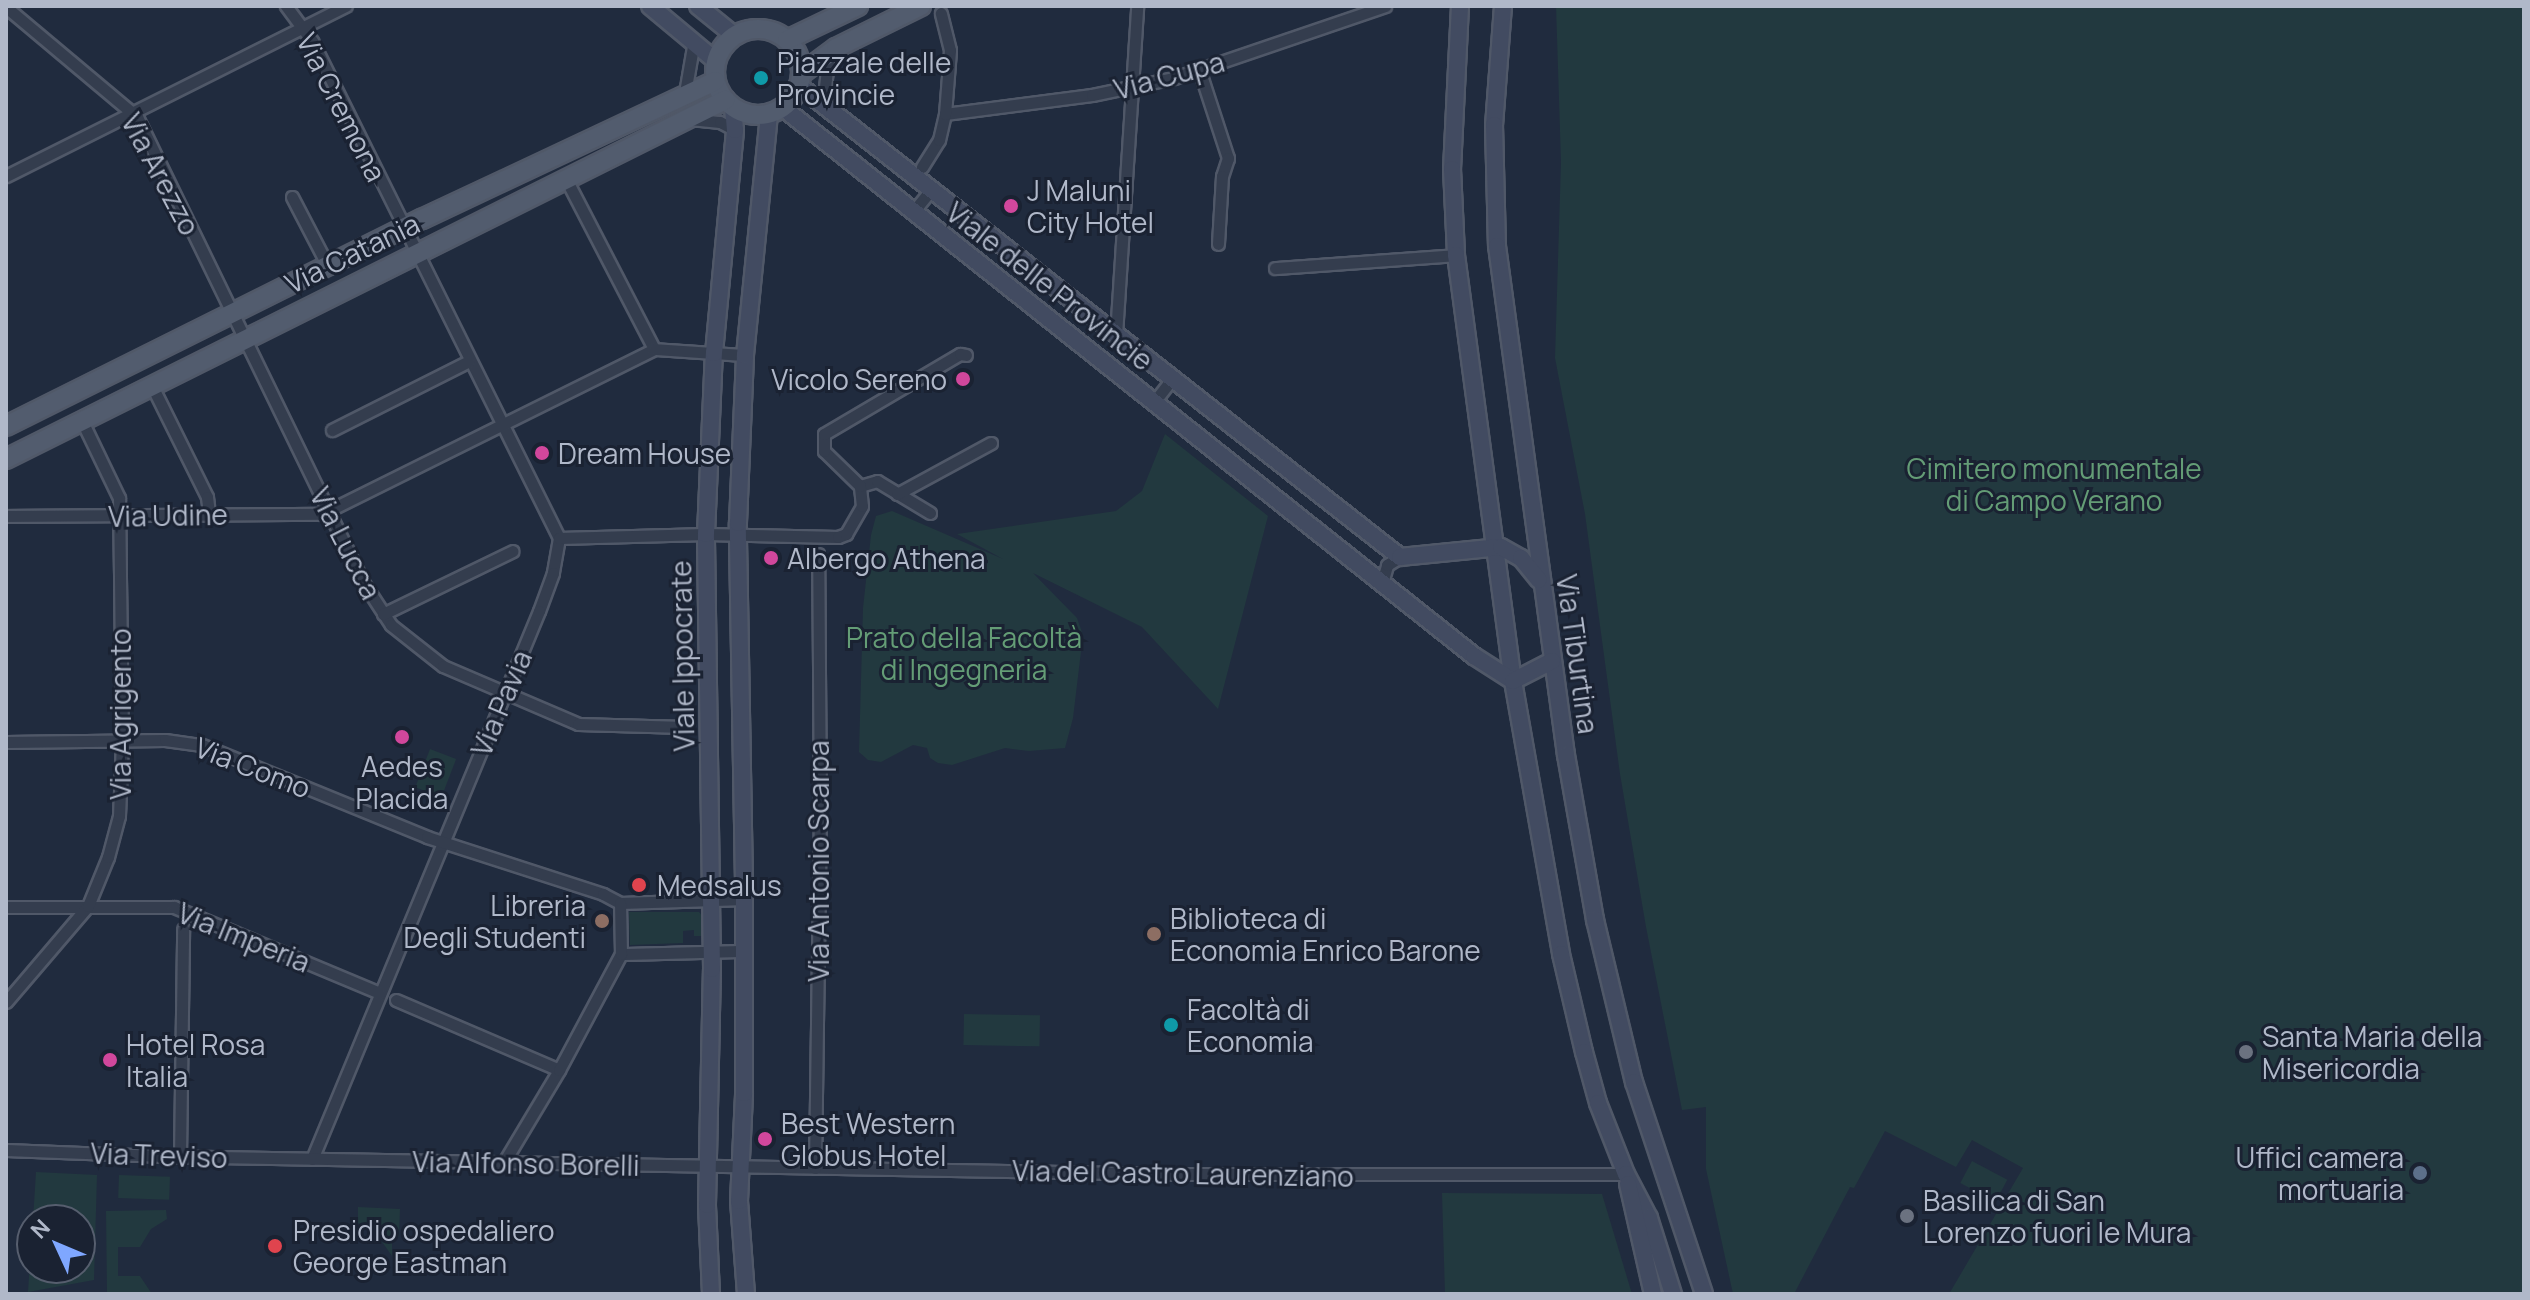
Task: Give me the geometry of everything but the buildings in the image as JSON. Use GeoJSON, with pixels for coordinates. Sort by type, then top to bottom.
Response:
{"type":"FeatureCollection","features":[{"type":"Feature","properties":{"kind":"main road"},"geometry":{"type":"LineString","coordinates":[[787,40],[858,6]]}},
{"type":"Feature","properties":{"kind":"main road"},"geometry":{"type":"LineString","coordinates":[[800,80],[798,57],[787,40],[762,29],[735,36],[724,45],[716,61],[715,81],[729,104],[751,115],[776,110],[800,80],[830,51],[921,6]]}},
{"type":"Feature","properties":{"kind":"main road","name":"Via Catania"},"geometry":{"type":"LineString","coordinates":[[6,426],[404,229],[715,81]]}},
{"type":"Feature","properties":{"kind":"main road","name":"Via Catania"},"geometry":{"type":"LineString","coordinates":[[6,459],[685,119],[729,104]]}},
{"type":"Feature","properties":{"kind":"street","name":"Via Cremona"},"geometry":{"type":"LineString","coordinates":[[286,6],[303,28],[416,253]]}},
{"type":"Feature","properties":{"kind":"street"},"geometry":{"type":"LineString","coordinates":[[6,176],[346,6]]}},
{"type":"Feature","properties":{"kind":"street"},"geometry":{"type":"LineString","coordinates":[[650,6],[716,61]]}},
{"type":"Feature","properties":{"kind":"street"},"geometry":{"type":"LineString","coordinates":[[698,6],[735,36]]}},
{"type":"Feature","properties":{"kind":"street"},"geometry":{"type":"LineString","coordinates":[[1116,335],[1137,6]]}},
{"type":"Feature","properties":{"kind":"street","name":"Via Cupa"},"geometry":{"type":"LineString","coordinates":[[945,114],[1019,106],[1132,87],[1199,69],[1385,6]]}},
{"type":"Feature","properties":{"kind":"street"},"geometry":{"type":"LineString","coordinates":[[1460,6],[1452,169],[1456,255],[1513,681],[1564,968],[1595,1092],[1626,1174],[1649,1218],[1673,1294]]}},
{"type":"Feature","properties":{"kind":"street","name":"Via Tiburtina"},"geometry":{"type":"LineString","coordinates":[[1503,6],[1494,125],[1497,246],[1552,661],[1584,864],[1614,1001],[1634,1082],[1704,1294]]}},
{"type":"Feature","properties":{"kind":"street","name":"Via Arezzo"},"geometry":{"type":"LineString","coordinates":[[6,7],[133,112],[243,338]]}},
{"type":"Feature","properties":{"kind":"street"},"geometry":{"type":"LineString","coordinates":[[922,167],[939,140],[945,114],[950,50],[941,13]]}},
{"type":"Feature","properties":{"kind":"street"},"geometry":{"type":"LineString","coordinates":[[685,93],[694,41]]}},
{"type":"Feature","properties":{"kind":"street"},"geometry":{"type":"LineString","coordinates":[[823,104],[830,51]]}},
{"type":"Feature","properties":{"kind":"street"},"geometry":{"type":"LineString","coordinates":[[1199,69],[1228,158],[1222,176],[1218,244]]}},
{"type":"Feature","properties":{"kind":"street","name":"Viale delle Provincie"},"geometry":{"type":"LineString","coordinates":[[800,80],[823,104],[931,190],[1400,557]]}},
{"type":"Feature","properties":{"kind":"street","name":"Viale Ippocrate"},"geometry":{"type":"LineString","coordinates":[[711,1294],[707,1205],[712,952],[706,534],[714,353],[735,130],[729,104]]}},
{"type":"Feature","properties":{"kind":"street","name":"Viale delle Provincie"},"geometry":{"type":"LineString","coordinates":[[776,110],[913,212],[1382,583],[1513,681]]}},
{"type":"Feature","properties":{"kind":"street","name":"Viale Ippocrate"},"geometry":{"type":"LineString","coordinates":[[746,1294],[741,1165],[744,899],[739,534],[745,355],[776,110]]}},
{"type":"Feature","properties":{"kind":"street"},"geometry":{"type":"LineString","coordinates":[[685,119],[720,122],[735,130]]}},
{"type":"Feature","properties":{"kind":"street"},"geometry":{"type":"LineString","coordinates":[[566,179],[654,349]]}},
{"type":"Feature","properties":{"kind":"street","name":"Viale delle Provincie"},"geometry":{"type":"LineString","coordinates":[[913,212],[931,190]]}},
{"type":"Feature","properties":{"kind":"street"},"geometry":{"type":"LineString","coordinates":[[292,197],[329,268]]}},
{"type":"Feature","properties":{"kind":"street"},"geometry":{"type":"LineString","coordinates":[[416,253],[559,538],[706,534],[838,537],[846,534],[862,506],[860,486],[824,451],[822,439],[829,429],[960,354],[966,355]]}},
{"type":"Feature","properties":{"kind":"street"},"geometry":{"type":"LineString","coordinates":[[1275,268],[1456,255]]}},
{"type":"Feature","properties":{"kind":"street","name":"Via Lucca"},"geometry":{"type":"LineString","coordinates":[[243,338],[363,582],[383,614],[405,639],[435,661],[578,724],[685,727]]}},
{"type":"Feature","properties":{"kind":"street"},"geometry":{"type":"LineString","coordinates":[[330,512],[654,349],[745,355]]}},
{"type":"Feature","properties":{"kind":"street"},"geometry":{"type":"LineString","coordinates":[[332,430],[469,361]]}},
{"type":"Feature","properties":{"kind":"street","name":"Viale delle Provincie"},"geometry":{"type":"LineString","coordinates":[[1154,402],[1172,379]]}},
{"type":"Feature","properties":{"kind":"street"},"geometry":{"type":"LineString","coordinates":[[151,384],[207,497],[209,514]]}},
{"type":"Feature","properties":{"kind":"street","name":"Via Agrigento"},"geometry":{"type":"LineString","coordinates":[[81,419],[119,498],[120,516],[122,740],[117,828],[88,906]]}},
{"type":"Feature","properties":{"kind":"street"},"geometry":{"type":"LineString","coordinates":[[897,494],[991,443]]}},
{"type":"Feature","properties":{"kind":"street"},"geometry":{"type":"LineString","coordinates":[[860,486],[877,481],[930,513]]}},
{"type":"Feature","properties":{"kind":"street","name":"Via Udine"},"geometry":{"type":"LineString","coordinates":[[6,516],[330,512]]}},
{"type":"Feature","properties":{"kind":"street","name":"Via Pavia"},"geometry":{"type":"LineString","coordinates":[[312,1159],[506,693],[553,573],[559,538]]}},
{"type":"Feature","properties":{"kind":"street"},"geometry":{"type":"LineString","coordinates":[[1382,583],[1387,565],[1400,557],[1495,546],[1516,554],[1542,585]]}},
{"type":"Feature","properties":{"kind":"street"},"geometry":{"type":"LineString","coordinates":[[383,614],[513,551]]}},
{"type":"Feature","properties":{"kind":"street","name":"Via Antonio Scarpa"},"geometry":{"type":"LineString","coordinates":[[815,1168],[820,812],[818,554]]}},
{"type":"Feature","properties":{"kind":"street"},"geometry":{"type":"LineString","coordinates":[[1513,681],[1552,661]]}},
{"type":"Feature","properties":{"kind":"street","name":"Via Como"},"geometry":{"type":"LineString","coordinates":[[6,742],[174,740],[202,745],[443,843],[603,894],[620,903]]}},
{"type":"Feature","properties":{"kind":"street"},"geometry":{"type":"LineString","coordinates":[[504,1162],[559,1070],[621,954],[620,903],[744,899]]}},
{"type":"Feature","properties":{"kind":"street"},"geometry":{"type":"LineString","coordinates":[[6,1002],[88,906]]}},
{"type":"Feature","properties":{"kind":"street","name":"Via Imperia"},"geometry":{"type":"LineString","coordinates":[[6,907],[174,907],[380,993]]}},
{"type":"Feature","properties":{"kind":"street"},"geometry":{"type":"LineString","coordinates":[[180,1156],[183,929]]}},
{"type":"Feature","properties":{"kind":"street"},"geometry":{"type":"LineString","coordinates":[[621,954],[744,951]]}},
{"type":"Feature","properties":{"kind":"street"},"geometry":{"type":"LineString","coordinates":[[396,1000],[559,1070]]}},
{"type":"Feature","properties":{"kind":"street","name":"Via Treviso"},"geometry":{"type":"LineString","coordinates":[[6,1150],[312,1159]]}},
{"type":"Feature","properties":{"kind":"street","name":"Via Alfonso Borelli"},"geometry":{"type":"LineString","coordinates":[[312,1159],[741,1165]]}},
{"type":"Feature","properties":{"kind":"street","name":"Via del Castro Laurenziano"},"geometry":{"type":"LineString","coordinates":[[741,1165],[1218,1174],[1626,1174]]}},
{"type":"Feature","properties":{"kind":"street"},"geometry":{"type":"LineString","coordinates":[[1626,1174],[1634,1224],[1653,1294]]}},
{"type":"Feature","properties":{"kind":"green space","name":"Cimitero monumentale di Campo Verano"},"geometry":{"type":"Polygon","coordinates":[[[1556,6],[2524,6],[2524,1294],[1949,1294],[2023,1168],[1972,1140],[1956,1167],[1885,1131],[1854,1188],[1850,1187],[1794,1294],[1733,1294],[1706,1169],[1706,1107],[1682,1110],[1646,927],[1620,774],[1585,514],[1555,358],[1561,162],[1556,6]]]}},
{"type":"Feature","properties":{"kind":"green space","name":"Prato della Facoltà di Ingegneria"},"geometry":{"type":"Polygon","coordinates":[[[1165,434],[1268,516],[1218,709],[1142,627],[1033,573],[1077,618],[1083,635],[1073,718],[1065,748],[1029,751],[1005,748],[952,765],[938,763],[930,758],[927,748],[913,745],[881,762],[868,760],[859,752],[863,608],[876,516],[892,511],[1003,559],[957,534],[1116,511],[1142,491],[1165,434]]]}},
{"type":"Feature","properties":{"kind":"green space"},"geometry":{"type":"Polygon","coordinates":[[[430,749],[456,759],[441,797],[415,787],[430,749]]]}},
{"type":"Feature","properties":{"kind":"green space"},"geometry":{"type":"Polygon","coordinates":[[[629,912],[699,912],[704,918],[704,936],[694,936],[694,930],[683,931],[683,943],[630,945],[629,912]]]}},
{"type":"Feature","properties":{"kind":"green space"},"geometry":{"type":"Polygon","coordinates":[[[964,1014],[1040,1015],[1039,1046],[963,1045],[964,1014]]]}},
{"type":"Feature","properties":{"kind":"green space"},"geometry":{"type":"Polygon","coordinates":[[[1972,1161],[2007,1180],[1996,1202],[1960,1183],[1972,1161]]]}},
{"type":"Feature","properties":{"kind":"green space"},"geometry":{"type":"Polygon","coordinates":[[[36,1172],[97,1175],[96,1210],[96,1204],[34,1204],[36,1172]]]}},
{"type":"Feature","properties":{"kind":"green space"},"geometry":{"type":"Polygon","coordinates":[[[119,1175],[170,1177],[169,1200],[118,1198],[119,1175]]]}},
{"type":"Feature","properties":{"kind":"green space"},"geometry":{"type":"Polygon","coordinates":[[[1442,1193],[1602,1194],[1632,1294],[1445,1294],[1442,1193]]]}},
{"type":"Feature","properties":{"kind":"green space"},"geometry":{"type":"Polygon","coordinates":[[[358,1207],[400,1209],[399,1237],[392,1237],[392,1256],[380,1239],[358,1223],[358,1207]]]}},
{"type":"Feature","properties":{"kind":"green space"},"geometry":{"type":"Polygon","coordinates":[[[166,1210],[167,1219],[151,1229],[140,1247],[118,1247],[118,1276],[140,1276],[152,1294],[107,1294],[106,1211],[166,1210]]]}},
{"type":"Feature","properties":{"kind":"green space"},"geometry":{"type":"Polygon","coordinates":[[[29,1284],[72,1284],[28,1292],[29,1284]]]}},
{"type":"Feature","properties":{"kind":"place","name":"Piazzale delle Provincie"},"geometry":{"type":"Point","coordinates":[761,78]}},
{"type":"Feature","properties":{"kind":"place","name":"J Maluni City Hotel"},"geometry":{"type":"Point","coordinates":[1011,206]}},
{"type":"Feature","properties":{"kind":"place","name":"Vicolo Sereno"},"geometry":{"type":"Point","coordinates":[963,379]}},
{"type":"Feature","properties":{"kind":"place","name":"Dream House"},"geometry":{"type":"Point","coordinates":[542,453]}},
{"type":"Feature","properties":{"kind":"place","name":"Albergo Athena"},"geometry":{"type":"Point","coordinates":[771,558]}},
{"type":"Feature","properties":{"kind":"place","name":"Aedes Placida"},"geometry":{"type":"Point","coordinates":[402,737]}},
{"type":"Feature","properties":{"kind":"place","name":"Medsalus"},"geometry":{"type":"Point","coordinates":[639,885]}},
{"type":"Feature","properties":{"kind":"place","name":"Libreria Degli Studenti"},"geometry":{"type":"Point","coordinates":[602,921]}},
{"type":"Feature","properties":{"kind":"place","name":"Biblioteca di Economia Enrico Barone"},"geometry":{"type":"Point","coordinates":[1154,934]}},
{"type":"Feature","properties":{"kind":"place","name":"Facoltà di Economia"},"geometry":{"type":"Point","coordinates":[1171,1025]}},
{"type":"Feature","properties":{"kind":"place","name":"Santa Maria della Misericordia"},"geometry":{"type":"Point","coordinates":[2246,1052]}},
{"type":"Feature","properties":{"kind":"place","name":"Hotel Rosa Italia"},"geometry":{"type":"Point","coordinates":[110,1060]}},
{"type":"Feature","properties":{"kind":"place","name":"Best Western Globus Hotel"},"geometry":{"type":"Point","coordinates":[765,1139]}},
{"type":"Feature","properties":{"kind":"place","name":"Uffici camera mortuaria"},"geometry":{"type":"Point","coordinates":[2420,1173]}},
{"type":"Feature","properties":{"kind":"place","name":"Basilica di San Lorenzo fuori le Mura"},"geometry":{"type":"Point","coordinates":[1907,1216]}},
{"type":"Feature","properties":{"kind":"place","name":"Presidio ospedaliero George Eastman"},"geometry":{"type":"Point","coordinates":[275,1246]}}]}
